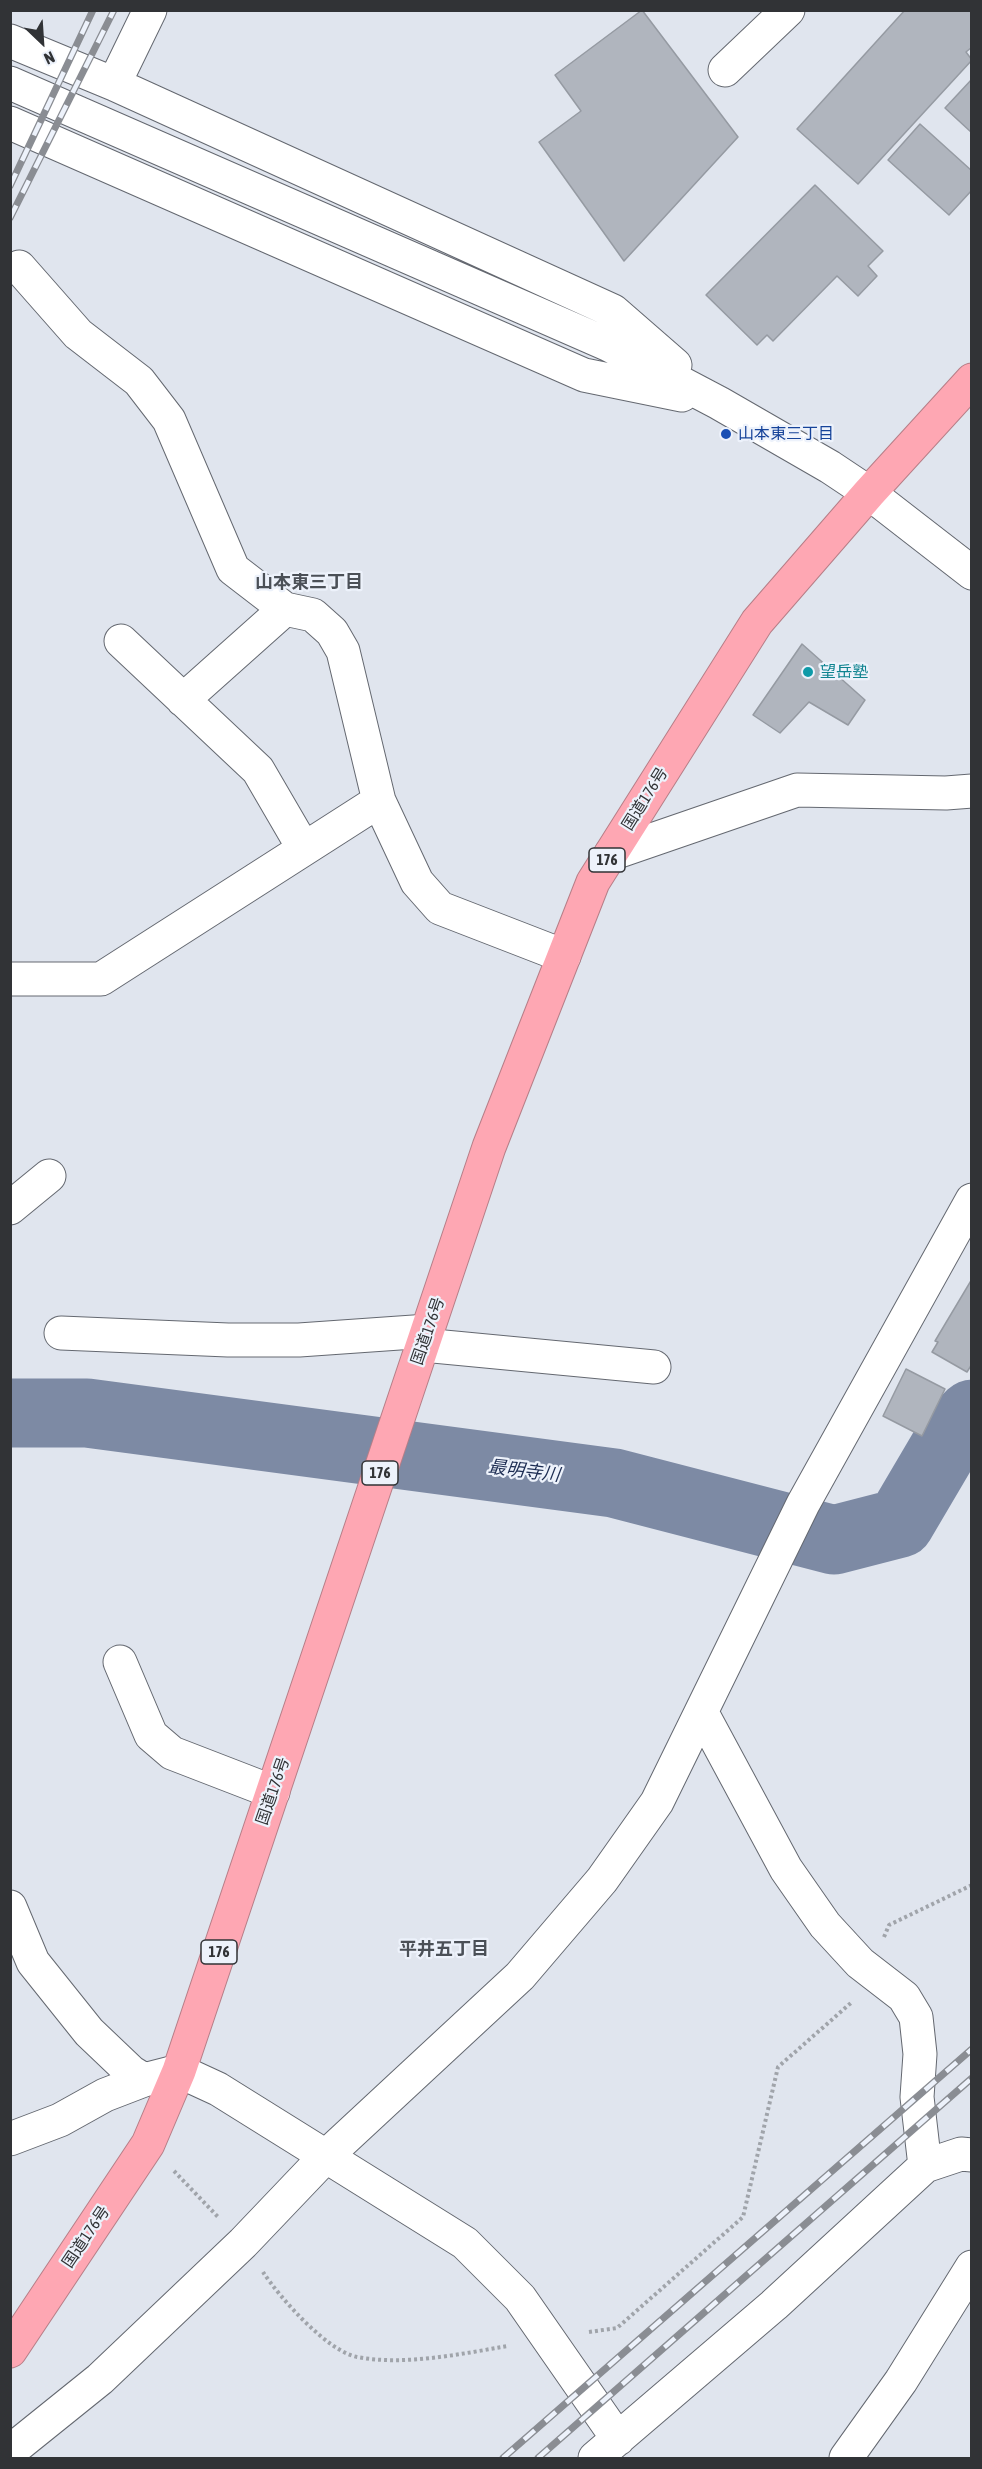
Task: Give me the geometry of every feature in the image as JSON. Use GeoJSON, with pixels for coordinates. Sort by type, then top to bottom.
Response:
{"type":"FeatureCollection","features":[{"type":"Feature","properties":{"kind":"highway","name":"国道176号"},"geometry":{"type":"LineString","coordinates":[[10,2351],[148,2144],[179,2071],[489,1147],[593,882],[757,622],[869,493],[972,380]]}},
{"type":"Feature","properties":{"kind":"street"},"geometry":{"type":"LineString","coordinates":[[114,84],[150,10]]}},
{"type":"Feature","properties":{"kind":"street"},"geometry":{"type":"LineString","coordinates":[[725,70],[788,10]]}},
{"type":"Feature","properties":{"kind":"street"},"geometry":{"type":"LineString","coordinates":[[10,41],[114,84],[613,311],[719,403]]}},
{"type":"Feature","properties":{"kind":"street"},"geometry":{"type":"LineString","coordinates":[[10,83],[609,345],[719,403],[830,467],[869,493],[972,573]]}},
{"type":"Feature","properties":{"kind":"street"},"geometry":{"type":"LineString","coordinates":[[10,123],[584,375],[719,403]]}},
{"type":"Feature","properties":{"kind":"street"},"geometry":{"type":"LineString","coordinates":[[19,267],[78,334],[139,381],[169,420],[233,569],[285,609],[313,615],[332,632],[343,651],[379,801],[417,882],[440,908],[564,956]]}},
{"type":"Feature","properties":{"kind":"street"},"geometry":{"type":"LineString","coordinates":[[183,700],[285,609]]}},
{"type":"Feature","properties":{"kind":"street"},"geometry":{"type":"LineString","coordinates":[[121,641],[258,770],[304,849]]}},
{"type":"Feature","properties":{"kind":"street"},"geometry":{"type":"LineString","coordinates":[[611,854],[797,790],[946,793],[972,791]]}},
{"type":"Feature","properties":{"kind":"street"},"geometry":{"type":"LineString","coordinates":[[10,979],[101,979],[379,801]]}},
{"type":"Feature","properties":{"kind":"street"},"geometry":{"type":"LineString","coordinates":[[10,1208],[49,1176]]}},
{"type":"Feature","properties":{"kind":"street"},"geometry":{"type":"LineString","coordinates":[[10,2447],[18,2445],[100,2379],[243,2243],[325,2157],[520,1976],[603,1880],[657,1802],[803,1504],[972,1200]]}},
{"type":"Feature","properties":{"kind":"street"},"geometry":{"type":"LineString","coordinates":[[61,1333],[228,1340],[425,1338],[654,1367]]}},
{"type":"Feature","properties":{"kind":"street"},"geometry":{"type":"LineString","coordinates":[[120,1662],[151,1735],[172,1753],[273,1792]]}},
{"type":"Feature","properties":{"kind":"street"},"geometry":{"type":"LineString","coordinates":[[702,1713],[786,1869],[825,1925],[860,1963],[904,1997],[916,2017],[920,2054],[917,2097],[925,2166]]}},
{"type":"Feature","properties":{"kind":"street"},"geometry":{"type":"LineString","coordinates":[[10,1907],[33,1962],[89,2032],[130,2073],[144,2080]]}},
{"type":"Feature","properties":{"kind":"street"},"geometry":{"type":"LineString","coordinates":[[10,2139],[60,2120],[105,2095],[144,2080],[179,2071],[218,2089],[465,2243],[520,2298],[548,2339],[606,2449],[774,2305],[925,2166],[961,2154],[972,2155]]}},
{"type":"Feature","properties":{"kind":"street"},"geometry":{"type":"LineString","coordinates":[[846,2458],[901,2381],[972,2267]]}},
{"type":"Feature","properties":{"kind":"path"},"geometry":{"type":"LineString","coordinates":[[148,2144],[243,2243],[276,2292],[321,2338],[355,2357],[422,2360],[617,2328],[742,2217],[778,2067],[851,2003],[871,1972],[889,1925],[972,1885]]}},
{"type":"Feature","properties":{"kind":"building"},"geometry":{"type":"Polygon","coordinates":[[[642,10],[738,137],[624,261],[539,142],[581,111],[555,75],[642,10]]]}},
{"type":"Feature","properties":{"kind":"building"},"geometry":{"type":"Polygon","coordinates":[[[905,10],[972,10],[972,47],[966,52],[972,60],[858,184],[797,129],[905,10]]]}},
{"type":"Feature","properties":{"kind":"building"},"geometry":{"type":"Polygon","coordinates":[[[972,79],[972,133],[945,108],[972,79]]]}},
{"type":"Feature","properties":{"kind":"building"},"geometry":{"type":"Polygon","coordinates":[[[920,124],[972,171],[972,190],[949,215],[888,160],[920,124]]]}},
{"type":"Feature","properties":{"kind":"building"},"geometry":{"type":"Polygon","coordinates":[[[815,185],[883,251],[868,266],[877,276],[858,296],[837,276],[773,341],[767,335],[757,345],[706,295],[815,185]]]}},
{"type":"Feature","properties":{"kind":"building","name":"望岳塾"},"geometry":{"type":"Polygon","coordinates":[[[802,644],[865,700],[848,725],[809,702],[780,733],[753,715],[802,644]]]}},
{"type":"Feature","properties":{"kind":"building"},"geometry":{"type":"Polygon","coordinates":[[[972,1279],[972,1364],[967,1372],[932,1352],[938,1342],[935,1341],[972,1279]]]}},
{"type":"Feature","properties":{"kind":"building"},"geometry":{"type":"Polygon","coordinates":[[[906,1369],[945,1389],[922,1436],[883,1416],[906,1369]]]}},
{"type":"Feature","properties":{"kind":"waterway","name":"最明寺川"},"geometry":{"type":"LineString","coordinates":[[10,1413],[87,1413],[614,1483],[834,1540],[900,1523],[953,1433],[972,1414]]}},
{"type":"Feature","properties":{"kind":"railway"},"geometry":{"type":"LineString","coordinates":[[10,186],[93,10]]}},
{"type":"Feature","properties":{"kind":"railway"},"geometry":{"type":"LineString","coordinates":[[10,218],[114,10]]}},
{"type":"Feature","properties":{"kind":"railway"},"geometry":{"type":"LineString","coordinates":[[503,2458],[972,2049]]}},
{"type":"Feature","properties":{"kind":"railway"},"geometry":{"type":"LineString","coordinates":[[538,2458],[972,2078]]}},
{"type":"Feature","properties":{"kind":"place","name":"山本東三丁目"},"geometry":{"type":"Point","coordinates":[726,434]}},
{"type":"Feature","properties":{"kind":"place","name":"望岳塾"},"geometry":{"type":"Point","coordinates":[808,672]}},
{"type":"Feature","properties":{"kind":"district","name":"山本東三丁目"},"geometry":{"type":"Point","coordinates":[309,582]}},
{"type":"Feature","properties":{"kind":"district","name":"平井五丁目"},"geometry":{"type":"Point","coordinates":[444,1949]}}]}
